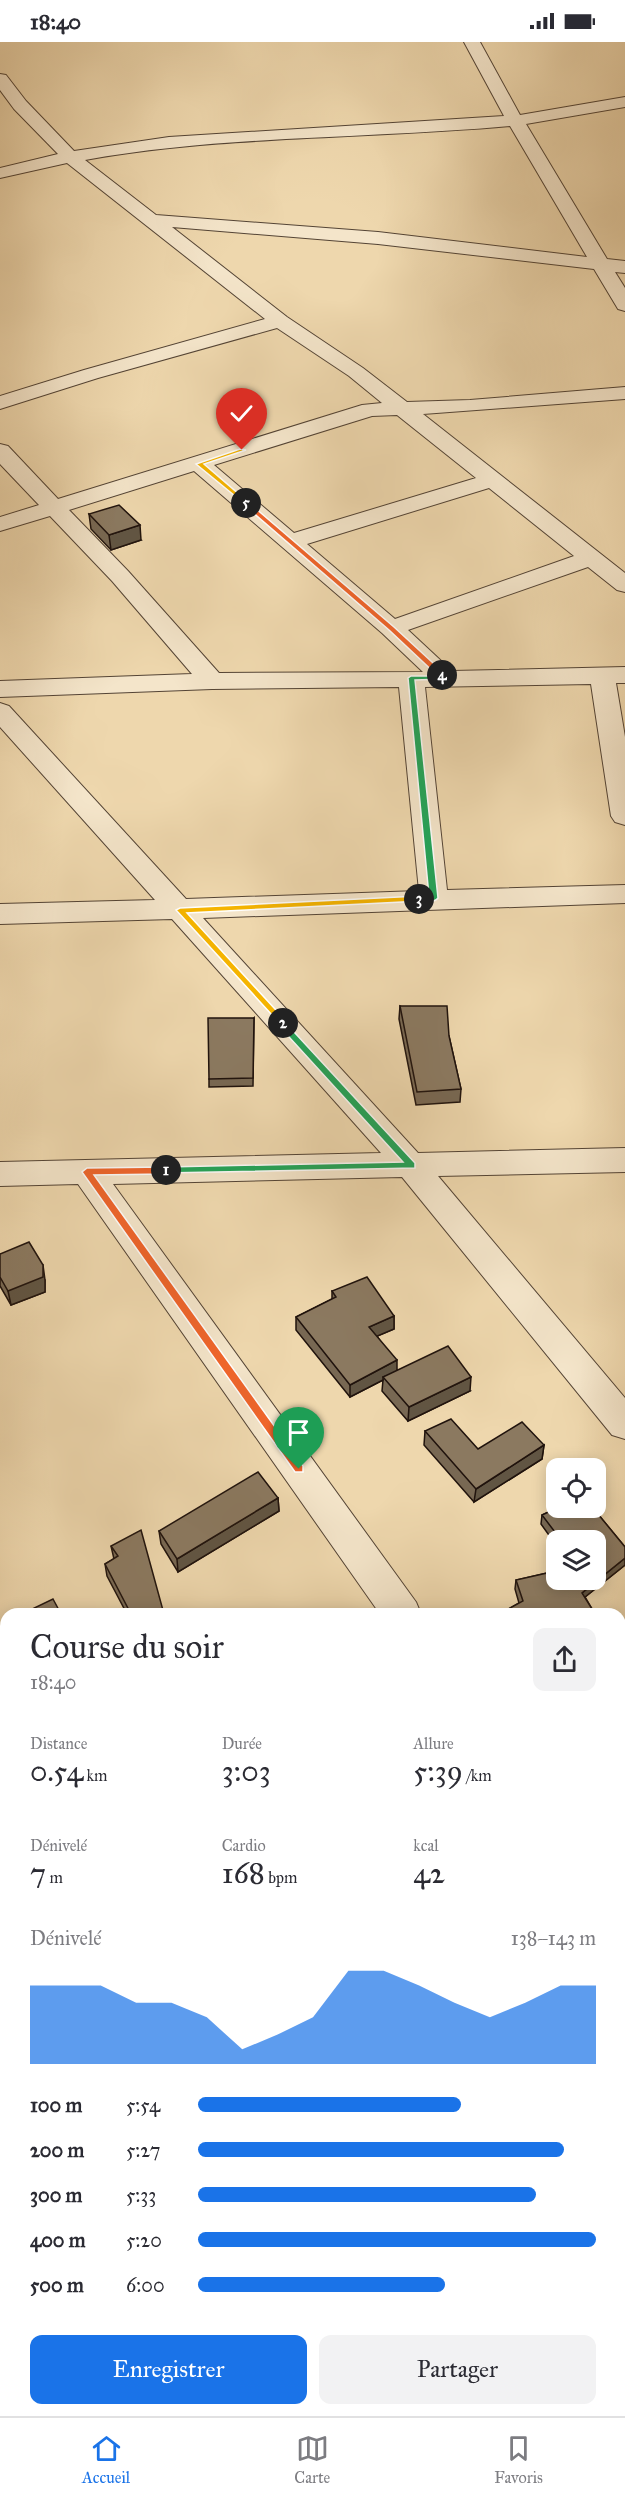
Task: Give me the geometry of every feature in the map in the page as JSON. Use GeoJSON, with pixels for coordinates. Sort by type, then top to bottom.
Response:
{"type":"FeatureCollection","features":[{"type":"Feature","properties":{"kind":"street"},"geometry":{"type":"LineString","coordinates":[[472,42],[514,120],[625,305]]}},
{"type":"Feature","properties":{"kind":"street"},"geometry":{"type":"LineString","coordinates":[[0,79],[20,105],[69,156],[280,321],[356,372],[625,585]]}},
{"type":"Feature","properties":{"kind":"street"},"geometry":{"type":"LineString","coordinates":[[0,173],[69,156],[172,142],[514,120],[625,102]]}},
{"type":"Feature","properties":{"kind":"street"},"geometry":{"type":"LineString","coordinates":[[151,220],[378,238],[625,267]]}},
{"type":"Feature","properties":{"kind":"street"},"geometry":{"type":"LineString","coordinates":[[0,403],[280,321]]}},
{"type":"Feature","properties":{"kind":"street"},"geometry":{"type":"LineString","coordinates":[[0,524],[199,464],[355,413],[625,393]]}},
{"type":"Feature","properties":{"kind":"street"},"geometry":{"type":"LineString","coordinates":[[0,451],[56,507],[212,681]]}},
{"type":"Feature","properties":{"kind":"street"},"geometry":{"type":"LineString","coordinates":[[199,464],[391,628],[445,678]]}},
{"type":"Feature","properties":{"kind":"street"},"geometry":{"type":"LineString","coordinates":[[291,542],[492,480]]}},
{"type":"Feature","properties":{"kind":"street"},"geometry":{"type":"LineString","coordinates":[[391,628],[591,558]]}},
{"type":"Feature","properties":{"kind":"street"},"geometry":{"type":"LineString","coordinates":[[0,689],[212,681],[613,675],[625,816]]}},
{"type":"Feature","properties":{"kind":"street"},"geometry":{"type":"LineString","coordinates":[[411,678],[434,898]]}},
{"type":"Feature","properties":{"kind":"street"},"geometry":{"type":"LineString","coordinates":[[0,711],[411,1166],[625,1424]]}},
{"type":"Feature","properties":{"kind":"street"},"geometry":{"type":"LineString","coordinates":[[0,914],[180,910],[434,898],[625,894]]}},
{"type":"Feature","properties":{"kind":"street"},"geometry":{"type":"LineString","coordinates":[[0,1174],[625,1160]]}},
{"type":"Feature","properties":{"kind":"street"},"geometry":{"type":"LineString","coordinates":[[87,1172],[398,1608]]}},
{"type":"Feature","properties":{"kind":"building"},"geometry":{"type":"Polygon","coordinates":[[[119,505],[140,525],[109,535],[89,514],[119,505]]]}},
{"type":"Feature","properties":{"kind":"building"},"geometry":{"type":"Polygon","coordinates":[[[400,1006],[447,1006],[449,1036],[461,1089],[417,1092],[400,1006]]]}},
{"type":"Feature","properties":{"kind":"building"},"geometry":{"type":"Polygon","coordinates":[[[208,1018],[254,1018],[253,1078],[209,1079],[208,1018]]]}},
{"type":"Feature","properties":{"kind":"building"},"geometry":{"type":"Polygon","coordinates":[[[29,1242],[43,1265],[43,1277],[8,1291],[0,1277],[0,1254],[29,1242]]]}},
{"type":"Feature","properties":{"kind":"building"},"geometry":{"type":"Polygon","coordinates":[[[367,1277],[394,1316],[369,1327],[397,1360],[350,1385],[296,1317],[336,1297],[332,1291],[367,1277]]]}},
{"type":"Feature","properties":{"kind":"building"},"geometry":{"type":"Polygon","coordinates":[[[448,1346],[471,1377],[409,1407],[383,1377],[448,1346]]]}},
{"type":"Feature","properties":{"kind":"building"},"geometry":{"type":"Polygon","coordinates":[[[451,1419],[478,1449],[522,1422],[544,1445],[476,1489],[425,1431],[451,1419]]]}},
{"type":"Feature","properties":{"kind":"building"},"geometry":{"type":"Polygon","coordinates":[[[258,1472],[278,1498],[177,1559],[159,1531],[258,1472]]]}},
{"type":"Feature","properties":{"kind":"building"},"geometry":{"type":"Polygon","coordinates":[[[546,1513],[546,1518],[601,1518],[625,1547],[625,1558],[606,1573],[606,1530],[553,1530],[542,1515],[546,1513]]]}},
{"type":"Feature","properties":{"kind":"building"},"geometry":{"type":"Polygon","coordinates":[[[141,1530],[162,1608],[128,1608],[105,1564],[118,1556],[111,1546],[141,1530]]]}},
{"type":"Feature","properties":{"kind":"building"},"geometry":{"type":"Polygon","coordinates":[[[546,1573],[546,1590],[586,1590],[582,1593],[591,1608],[510,1608],[523,1601],[516,1580],[546,1573]]]}},
{"type":"Feature","properties":{"kind":"building"},"geometry":{"type":"Polygon","coordinates":[[[53,1599],[58,1608],[34,1608],[53,1599]]]}},
{"type":"Feature","properties":{"kind":"route"},"geometry":{"type":"LineString","coordinates":[[242,450],[199,464],[391,628],[445,678],[411,678],[434,898],[180,910],[411,1166],[87,1172],[299,1469]]}}]}
